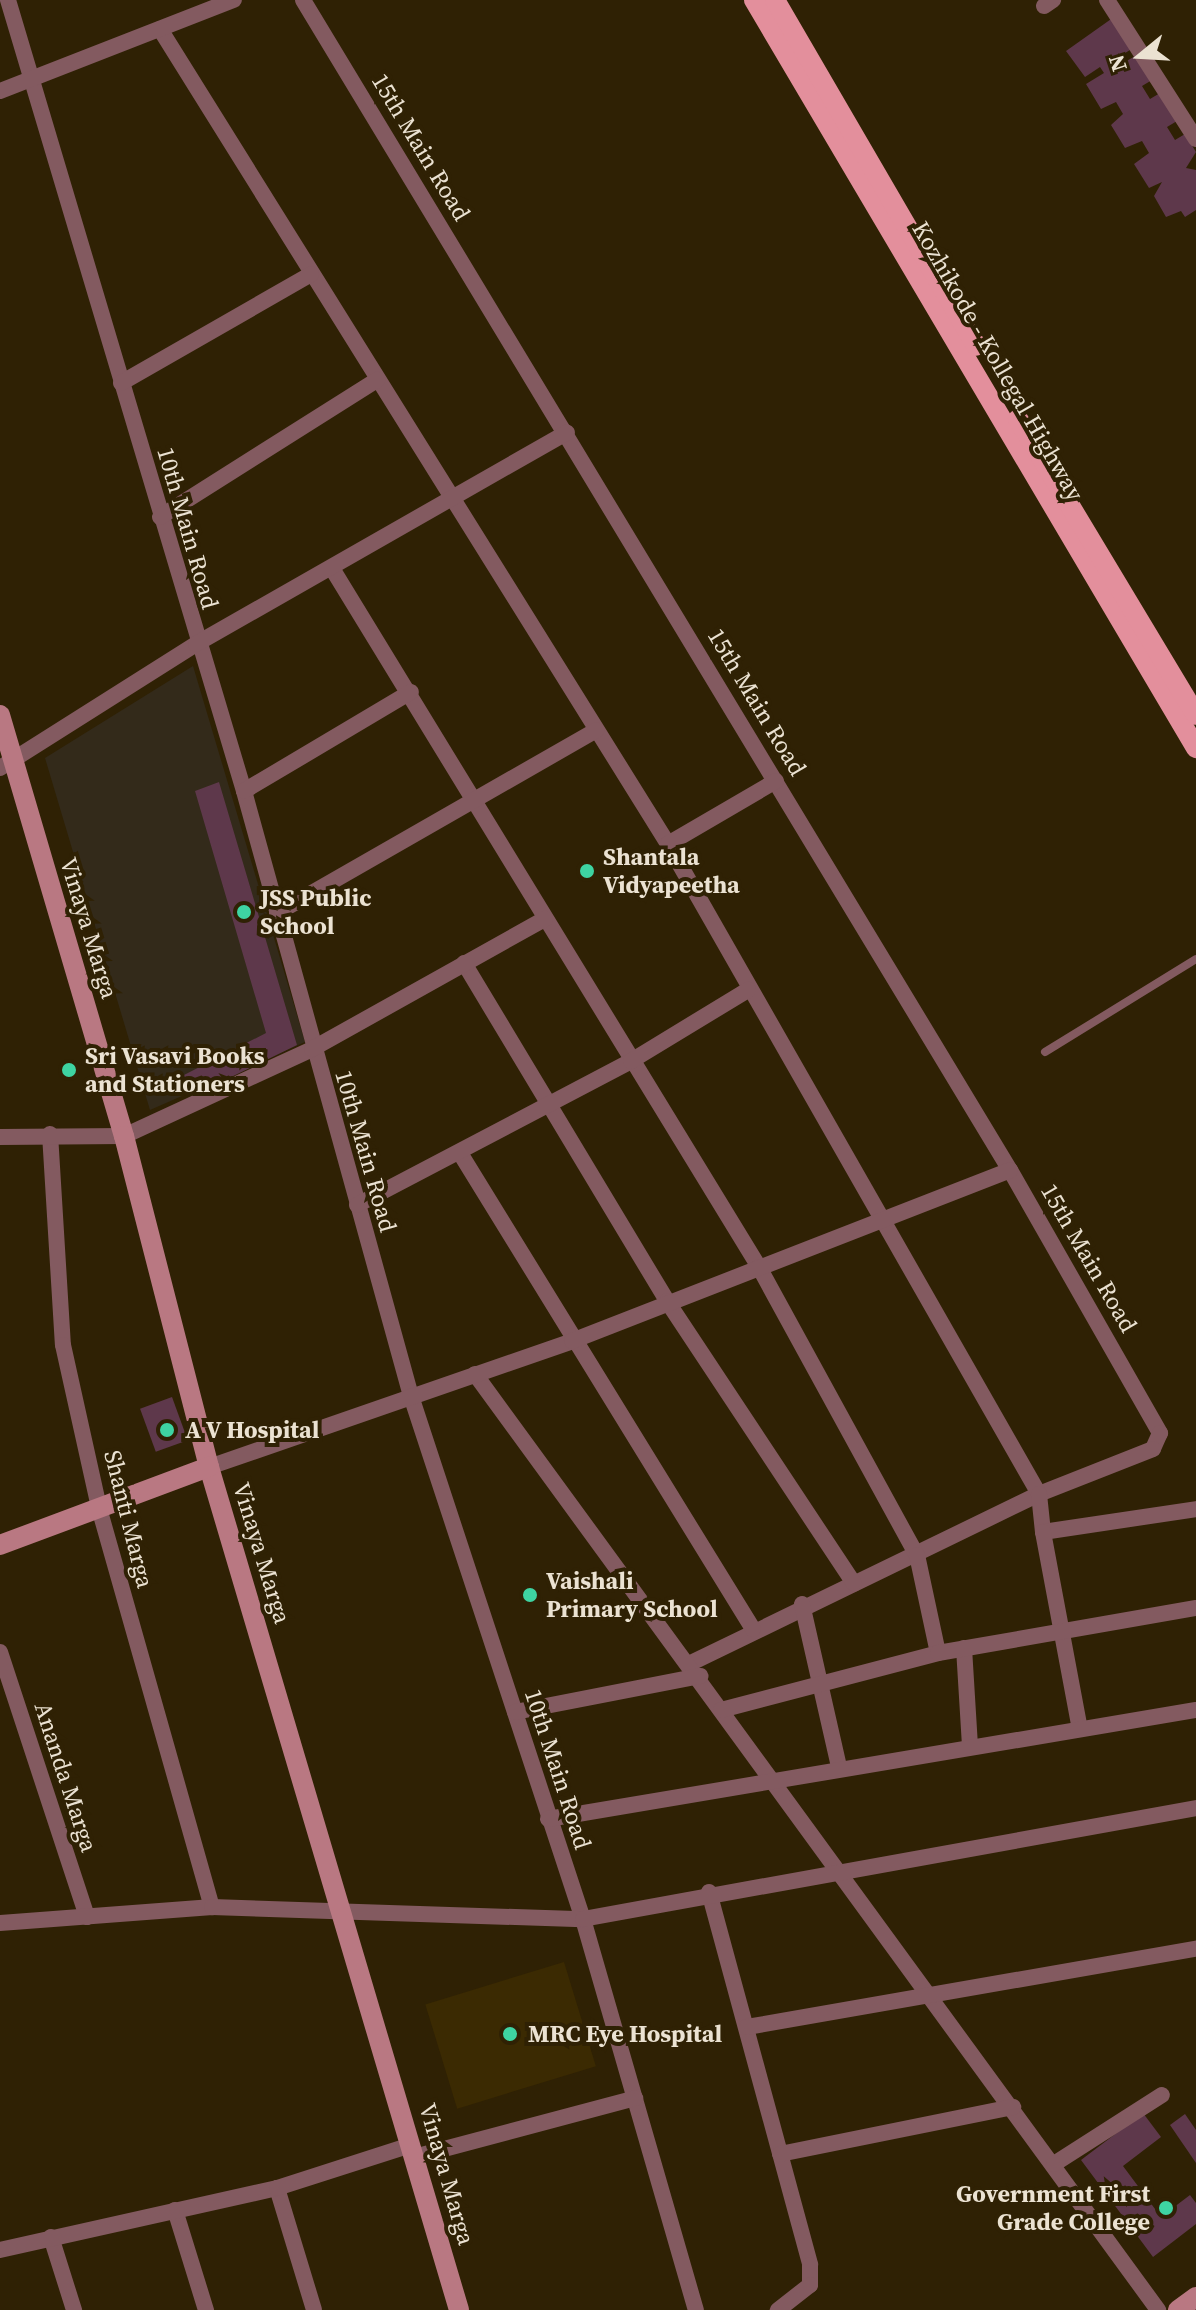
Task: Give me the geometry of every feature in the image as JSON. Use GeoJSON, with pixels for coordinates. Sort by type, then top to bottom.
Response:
{"type":"FeatureCollection","features":[{"type":"Feature","properties":{"kind":"main road","name":"Kozhikode - Kollegal Highway"},"geometry":{"type":"LineString","coordinates":[[754,0],[778,7],[1196,748]]}},
{"type":"Feature","properties":{"kind":"main road"},"geometry":{"type":"LineString","coordinates":[[778,7],[1196,715]]}},
{"type":"Feature","properties":{"kind":"street","name":"10th Main Road"},"geometry":{"type":"LineString","coordinates":[[8,0],[196,644],[244,791],[312,1049],[411,1396],[583,1919],[696,2310]]}},
{"type":"Feature","properties":{"kind":"street"},"geometry":{"type":"LineString","coordinates":[[0,91],[234,0]]}},
{"type":"Feature","properties":{"kind":"street","name":"15th Main Road"},"geometry":{"type":"LineString","coordinates":[[303,0],[567,432],[1010,1170],[1160,1433],[1153,1449],[1039,1494]]}},
{"type":"Feature","properties":{"kind":"street"},"geometry":{"type":"LineString","coordinates":[[1107,0],[1196,139]]}},
{"type":"Feature","properties":{"kind":"street"},"geometry":{"type":"LineString","coordinates":[[160,29],[668,844],[748,990],[881,1214],[1039,1494],[1058,1630],[1080,1729]]}},
{"type":"Feature","properties":{"kind":"street"},"geometry":{"type":"LineString","coordinates":[[121,383],[311,274]]}},
{"type":"Feature","properties":{"kind":"street"},"geometry":{"type":"LineString","coordinates":[[160,517],[377,380]]}},
{"type":"Feature","properties":{"kind":"street"},"geometry":{"type":"LineString","coordinates":[[7,766],[196,644],[333,570],[567,432]]}},
{"type":"Feature","properties":{"kind":"street"},"geometry":{"type":"LineString","coordinates":[[333,570],[479,802],[545,919],[759,1267],[917,1555],[938,1653]]}},
{"type":"Feature","properties":{"kind":"street"},"geometry":{"type":"LineString","coordinates":[[244,791],[411,692]]}},
{"type":"Feature","properties":{"kind":"street","name":"Vinaya Marga"},"geometry":{"type":"LineString","coordinates":[[0,715],[7,766],[124,1136],[209,1467],[342,1907],[459,2310]]}},
{"type":"Feature","properties":{"kind":"street"},"geometry":{"type":"LineString","coordinates":[[277,913],[479,802],[596,730]]}},
{"type":"Feature","properties":{"kind":"street"},"geometry":{"type":"LineString","coordinates":[[668,844],[776,781]]}},
{"type":"Feature","properties":{"kind":"street"},"geometry":{"type":"LineString","coordinates":[[0,1137],[50,1134],[124,1136],[312,1049],[545,919]]}},
{"type":"Feature","properties":{"kind":"street"},"geometry":{"type":"LineString","coordinates":[[464,963],[667,1301],[854,1584]]}},
{"type":"Feature","properties":{"kind":"street"},"geometry":{"type":"LineString","coordinates":[[357,1205],[631,1061],[748,990]]}},
{"type":"Feature","properties":{"kind":"street","name":"Shanti Marga"},"geometry":{"type":"LineString","coordinates":[[50,1134],[57,1310],[99,1508],[212,1907]]}},
{"type":"Feature","properties":{"kind":"street"},"geometry":{"type":"LineString","coordinates":[[460,1153],[572,1341],[753,1629]]}},
{"type":"Feature","properties":{"kind":"street"},"geometry":{"type":"LineString","coordinates":[[0,1545],[209,1467],[572,1341],[759,1267],[881,1214],[1010,1170]]}},
{"type":"Feature","properties":{"kind":"street"},"geometry":{"type":"LineString","coordinates":[[475,1374],[696,1669],[721,1710],[773,1778],[838,1873],[1013,2107],[1158,2310]]}},
{"type":"Feature","properties":{"kind":"street"},"geometry":{"type":"LineString","coordinates":[[515,1712],[696,1669],[753,1629],[802,1604],[917,1555],[1039,1494]]}},
{"type":"Feature","properties":{"kind":"street"},"geometry":{"type":"LineString","coordinates":[[1043,1532],[1196,1509]]}},
{"type":"Feature","properties":{"kind":"street"},"geometry":{"type":"LineString","coordinates":[[802,1604],[839,1767]]}},
{"type":"Feature","properties":{"kind":"street"},"geometry":{"type":"LineString","coordinates":[[721,1710],[938,1653],[1196,1608]]}},
{"type":"Feature","properties":{"kind":"street"},"geometry":{"type":"LineString","coordinates":[[964,1648],[970,1746]]}},
{"type":"Feature","properties":{"kind":"street","name":"Ananda Marga"},"geometry":{"type":"LineString","coordinates":[[0,1652],[87,1917]]}},
{"type":"Feature","properties":{"kind":"street"},"geometry":{"type":"LineString","coordinates":[[548,1819],[773,1778],[1196,1710]]}},
{"type":"Feature","properties":{"kind":"street"},"geometry":{"type":"LineString","coordinates":[[0,1923],[212,1907],[342,1907],[583,1919],[709,1892],[838,1873],[1196,1808]]}},
{"type":"Feature","properties":{"kind":"street"},"geometry":{"type":"LineString","coordinates":[[709,1892],[810,2265],[810,2285],[778,2310]]}},
{"type":"Feature","properties":{"kind":"street"},"geometry":{"type":"LineString","coordinates":[[747,2027],[1196,1949]]}},
{"type":"Feature","properties":{"kind":"street"},"geometry":{"type":"LineString","coordinates":[[1054,2164],[1162,2095]]}},
{"type":"Feature","properties":{"kind":"street"},"geometry":{"type":"LineString","coordinates":[[0,2250],[277,2188],[413,2151],[635,2098]]}},
{"type":"Feature","properties":{"kind":"street"},"geometry":{"type":"LineString","coordinates":[[780,2154],[1013,2107]]}},
{"type":"Feature","properties":{"kind":"street"},"geometry":{"type":"LineString","coordinates":[[277,2188],[314,2310]]}},
{"type":"Feature","properties":{"kind":"street"},"geometry":{"type":"LineString","coordinates":[[175,2210],[206,2310]]}},
{"type":"Feature","properties":{"kind":"street"},"geometry":{"type":"LineString","coordinates":[[51,2237],[74,2310]]}},
{"type":"Feature","properties":{"kind":"street"},"geometry":{"type":"LineString","coordinates":[[1178,2310],[1196,2297]]}},
{"type":"Feature","properties":{"kind":"lane"},"geometry":{"type":"LineString","coordinates":[[1045,1052],[1196,959]]}},
{"type":"Feature","properties":{"kind":"shaded area"},"geometry":{"type":"Polygon","coordinates":[[[193,666],[305,1042],[150,1110],[45,758],[193,666]]]}},
{"type":"Feature","properties":{"kind":"shaded area","name":"MRC Eye Hospital"},"geometry":{"type":"Polygon","coordinates":[[[564,1962],[596,2066],[457,2109],[425,2004],[564,1962]]]}},
{"type":"Feature","properties":{"kind":"building"},"geometry":{"type":"Polygon","coordinates":[[[1114,17],[1133,48],[1119,57],[1123,63],[1137,55],[1152,80],[1142,86],[1150,99],[1160,93],[1177,121],[1167,127],[1175,140],[1185,134],[1196,152],[1186,168],[1196,170],[1196,210],[1185,217],[1181,211],[1166,217],[1154,196],[1162,182],[1149,188],[1134,164],[1149,153],[1142,141],[1125,148],[1111,125],[1123,114],[1116,102],[1101,109],[1086,84],[1104,73],[1100,67],[1085,77],[1066,51],[1114,17]]]}},
{"type":"Feature","properties":{"kind":"building","name":"JSS Public School"},"geometry":{"type":"Polygon","coordinates":[[[219,782],[297,1045],[192,1096],[184,1075],[266,1033],[195,791],[219,782]]]}},
{"type":"Feature","properties":{"kind":"building"},"geometry":{"type":"Polygon","coordinates":[[[172,1397],[188,1440],[156,1452],[140,1409],[172,1397]]]}},
{"type":"Feature","properties":{"kind":"building"},"geometry":{"type":"Polygon","coordinates":[[[1143,2113],[1161,2137],[1123,2166],[1161,2217],[1190,2195],[1196,2203],[1196,2224],[1153,2257],[1081,2160],[1143,2113]]]}},
{"type":"Feature","properties":{"kind":"building"},"geometry":{"type":"Polygon","coordinates":[[[1185,2114],[1196,2130],[1196,2163],[1170,2125],[1185,2114]]]}},
{"type":"Feature","properties":{"kind":"place","name":"Shantala Vidyapeetha"},"geometry":{"type":"Point","coordinates":[587,871]}},
{"type":"Feature","properties":{"kind":"place","name":"JSS Public School"},"geometry":{"type":"Point","coordinates":[244,912]}},
{"type":"Feature","properties":{"kind":"place","name":"Sri Vasavi Books and Stationers"},"geometry":{"type":"Point","coordinates":[69,1070]}},
{"type":"Feature","properties":{"kind":"place","name":"A V Hospital"},"geometry":{"type":"Point","coordinates":[167,1430]}},
{"type":"Feature","properties":{"kind":"place","name":"Vaishali Primary School"},"geometry":{"type":"Point","coordinates":[530,1595]}},
{"type":"Feature","properties":{"kind":"place","name":"MRC Eye Hospital"},"geometry":{"type":"Point","coordinates":[510,2034]}},
{"type":"Feature","properties":{"kind":"place","name":"Government First Grade College"},"geometry":{"type":"Point","coordinates":[1166,2208]}}]}
